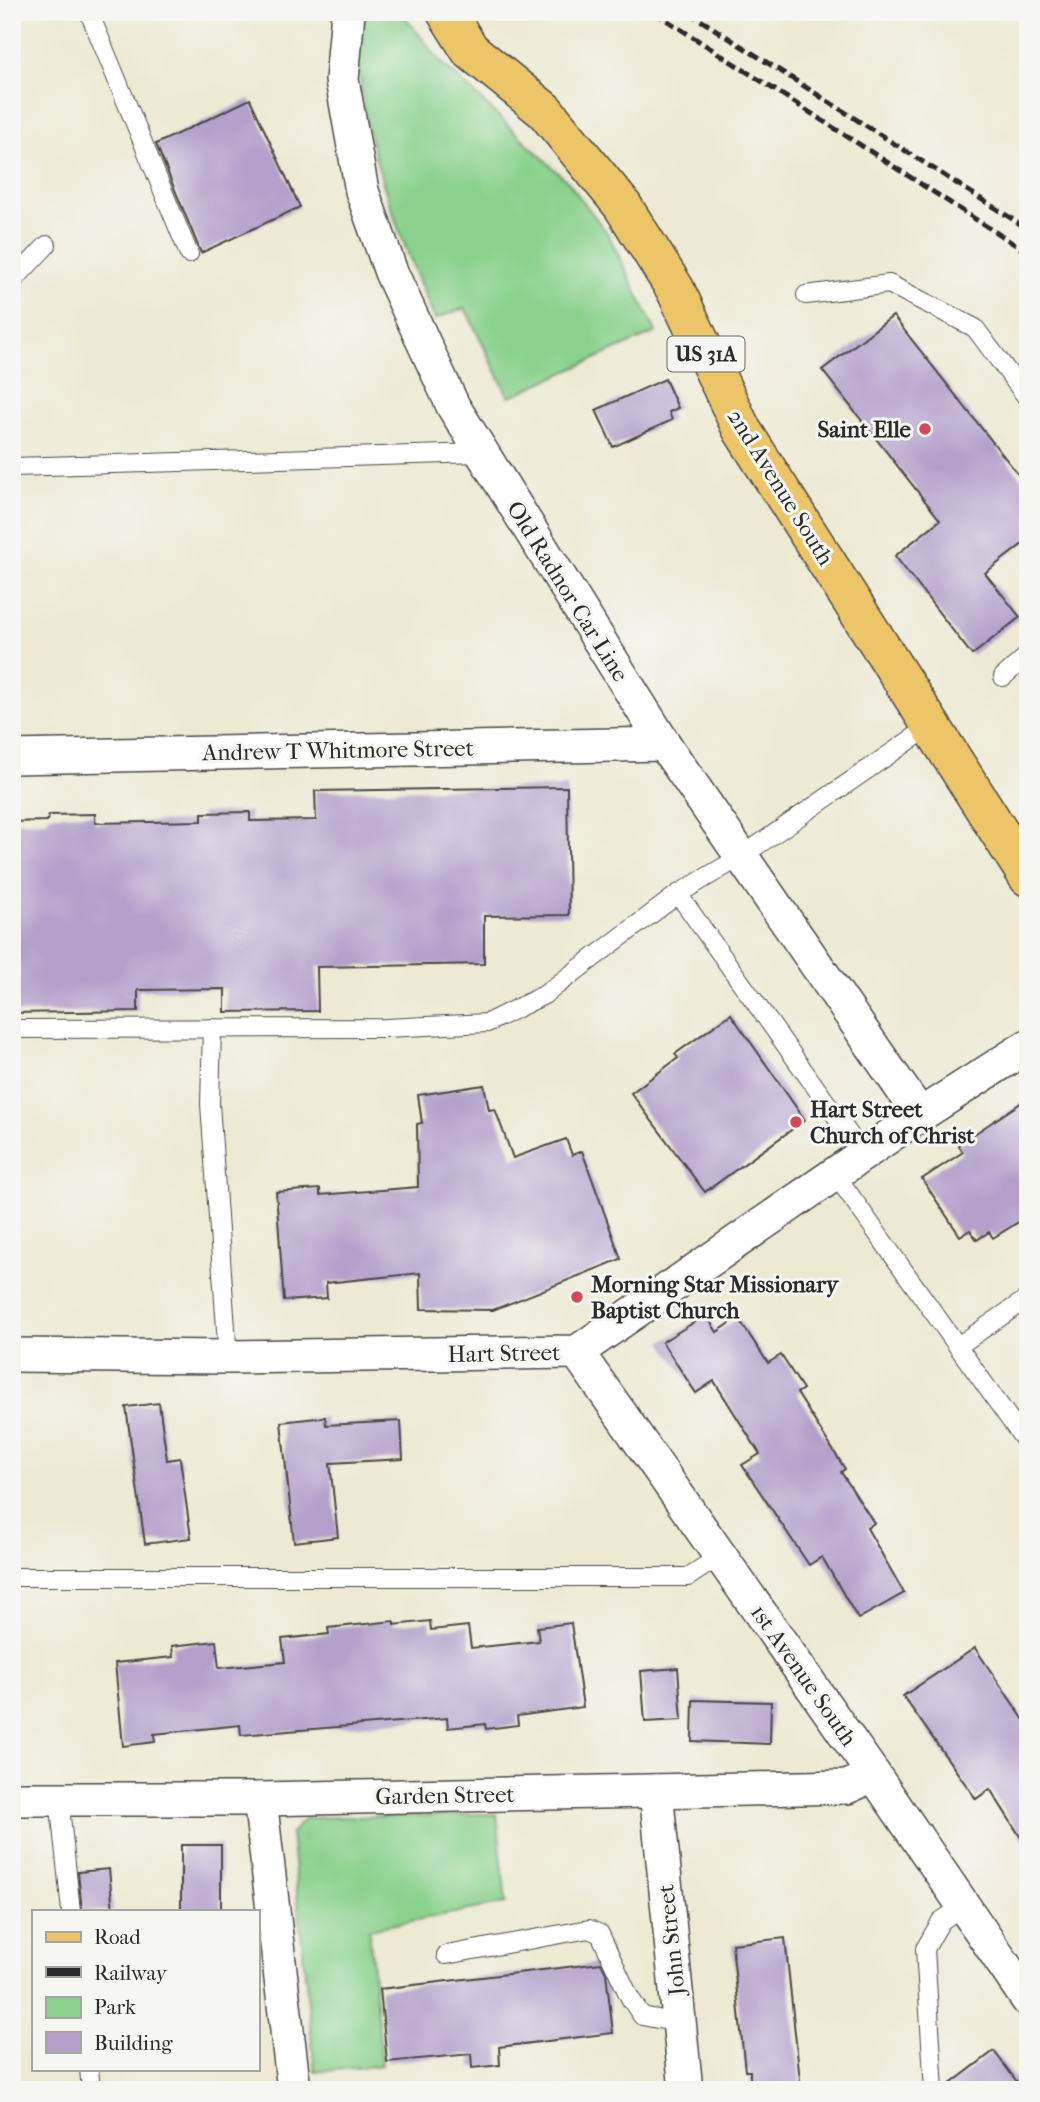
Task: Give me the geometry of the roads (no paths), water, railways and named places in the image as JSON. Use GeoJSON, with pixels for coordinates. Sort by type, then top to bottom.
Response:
{"type":"FeatureCollection","features":[{"type":"Feature","properties":{"kind":"main road","name":"2nd Avenue South"},"geometry":{"type":"LineString","coordinates":[[446,12],[470,50],[545,111],[622,205],[676,289],[742,430],[1028,877]]}},
{"type":"Feature","properties":{"kind":"street","name":"Old Radnor Car Line"},"geometry":{"type":"LineString","coordinates":[[348,12],[342,80],[362,191],[391,272],[453,406],[664,744],[920,1115]]}},
{"type":"Feature","properties":{"kind":"street","name":"Andrew T Whitmore Street"},"geometry":{"type":"LineString","coordinates":[[12,757],[664,744]]}},
{"type":"Feature","properties":{"kind":"street","name":"Hart Street"},"geometry":{"type":"LineString","coordinates":[[12,1355],[228,1357],[577,1352],[920,1115],[1028,1046]]}},
{"type":"Feature","properties":{"kind":"street","name":"1st Avenue South"},"geometry":{"type":"LineString","coordinates":[[577,1352],[874,1775],[1028,2000]]}},
{"type":"Feature","properties":{"kind":"street","name":"Garden Street"},"geometry":{"type":"LineString","coordinates":[[12,1799],[260,1799],[847,1787],[874,1775]]}},
{"type":"Feature","properties":{"kind":"street","name":"John Street"},"geometry":{"type":"LineString","coordinates":[[656,1791],[686,2090]]}},
{"type":"Feature","properties":{"kind":"street"},"geometry":{"type":"LineString","coordinates":[[260,1799],[294,2090]]}},
{"type":"Feature","properties":{"kind":"lane"},"geometry":{"type":"LineString","coordinates":[[89,12],[189,254]]}},
{"type":"Feature","properties":{"kind":"lane"},"geometry":{"type":"LineString","coordinates":[[12,282],[47,244]]}},
{"type":"Feature","properties":{"kind":"lane"},"geometry":{"type":"LineString","coordinates":[[806,295],[889,284],[975,328],[1028,399]]}},
{"type":"Feature","properties":{"kind":"lane"},"geometry":{"type":"LineString","coordinates":[[12,467],[481,453]]}},
{"type":"Feature","properties":{"kind":"lane"},"geometry":{"type":"LineString","coordinates":[[1003,677],[1028,655]]}},
{"type":"Feature","properties":{"kind":"lane"},"geometry":{"type":"LineString","coordinates":[[12,1029],[386,1028],[487,1023],[544,995],[678,894],[742,856],[932,725]]}},
{"type":"Feature","properties":{"kind":"lane"},"geometry":{"type":"LineString","coordinates":[[678,894],[863,1154]]}},
{"type":"Feature","properties":{"kind":"lane"},"geometry":{"type":"LineString","coordinates":[[212,1028],[210,1104],[228,1357]]}},
{"type":"Feature","properties":{"kind":"lane"},"geometry":{"type":"LineString","coordinates":[[835,1174],[1028,1445]]}},
{"type":"Feature","properties":{"kind":"lane"},"geometry":{"type":"LineString","coordinates":[[958,1346],[1028,1298]]}},
{"type":"Feature","properties":{"kind":"lane"},"geometry":{"type":"LineString","coordinates":[[12,1577],[688,1577],[720,1556]]}},
{"type":"Feature","properties":{"kind":"lane"},"geometry":{"type":"LineString","coordinates":[[59,1798],[71,1910]]}},
{"type":"Feature","properties":{"kind":"lane"},"geometry":{"type":"LineString","coordinates":[[934,2090],[925,1949],[941,1921],[963,1906]]}},
{"type":"Feature","properties":{"kind":"lane"},"geometry":{"type":"LineString","coordinates":[[446,1955],[589,1929],[600,1934],[630,1998],[642,2016],[679,2023]]}},
{"type":"Feature","properties":{"kind":"lane"},"geometry":{"type":"LineString","coordinates":[[89,2070],[91,2090]]}},
{"type":"Feature","properties":{"kind":"railway"},"geometry":{"type":"LineString","coordinates":[[654,12],[1028,253]]}},
{"type":"Feature","properties":{"kind":"railway"},"geometry":{"type":"LineString","coordinates":[[688,12],[1028,229]]}},
{"type":"Feature","properties":{"kind":"place","name":"Saint Elle"},"geometry":{"type":"Point","coordinates":[925,429]}},
{"type":"Feature","properties":{"kind":"place","name":"Hart Street Church of Christ"},"geometry":{"type":"Point","coordinates":[796,1122]}},
{"type":"Feature","properties":{"kind":"place","name":"Morning Star Missionary Baptist Church"},"geometry":{"type":"Point","coordinates":[577,1297]}}]}
